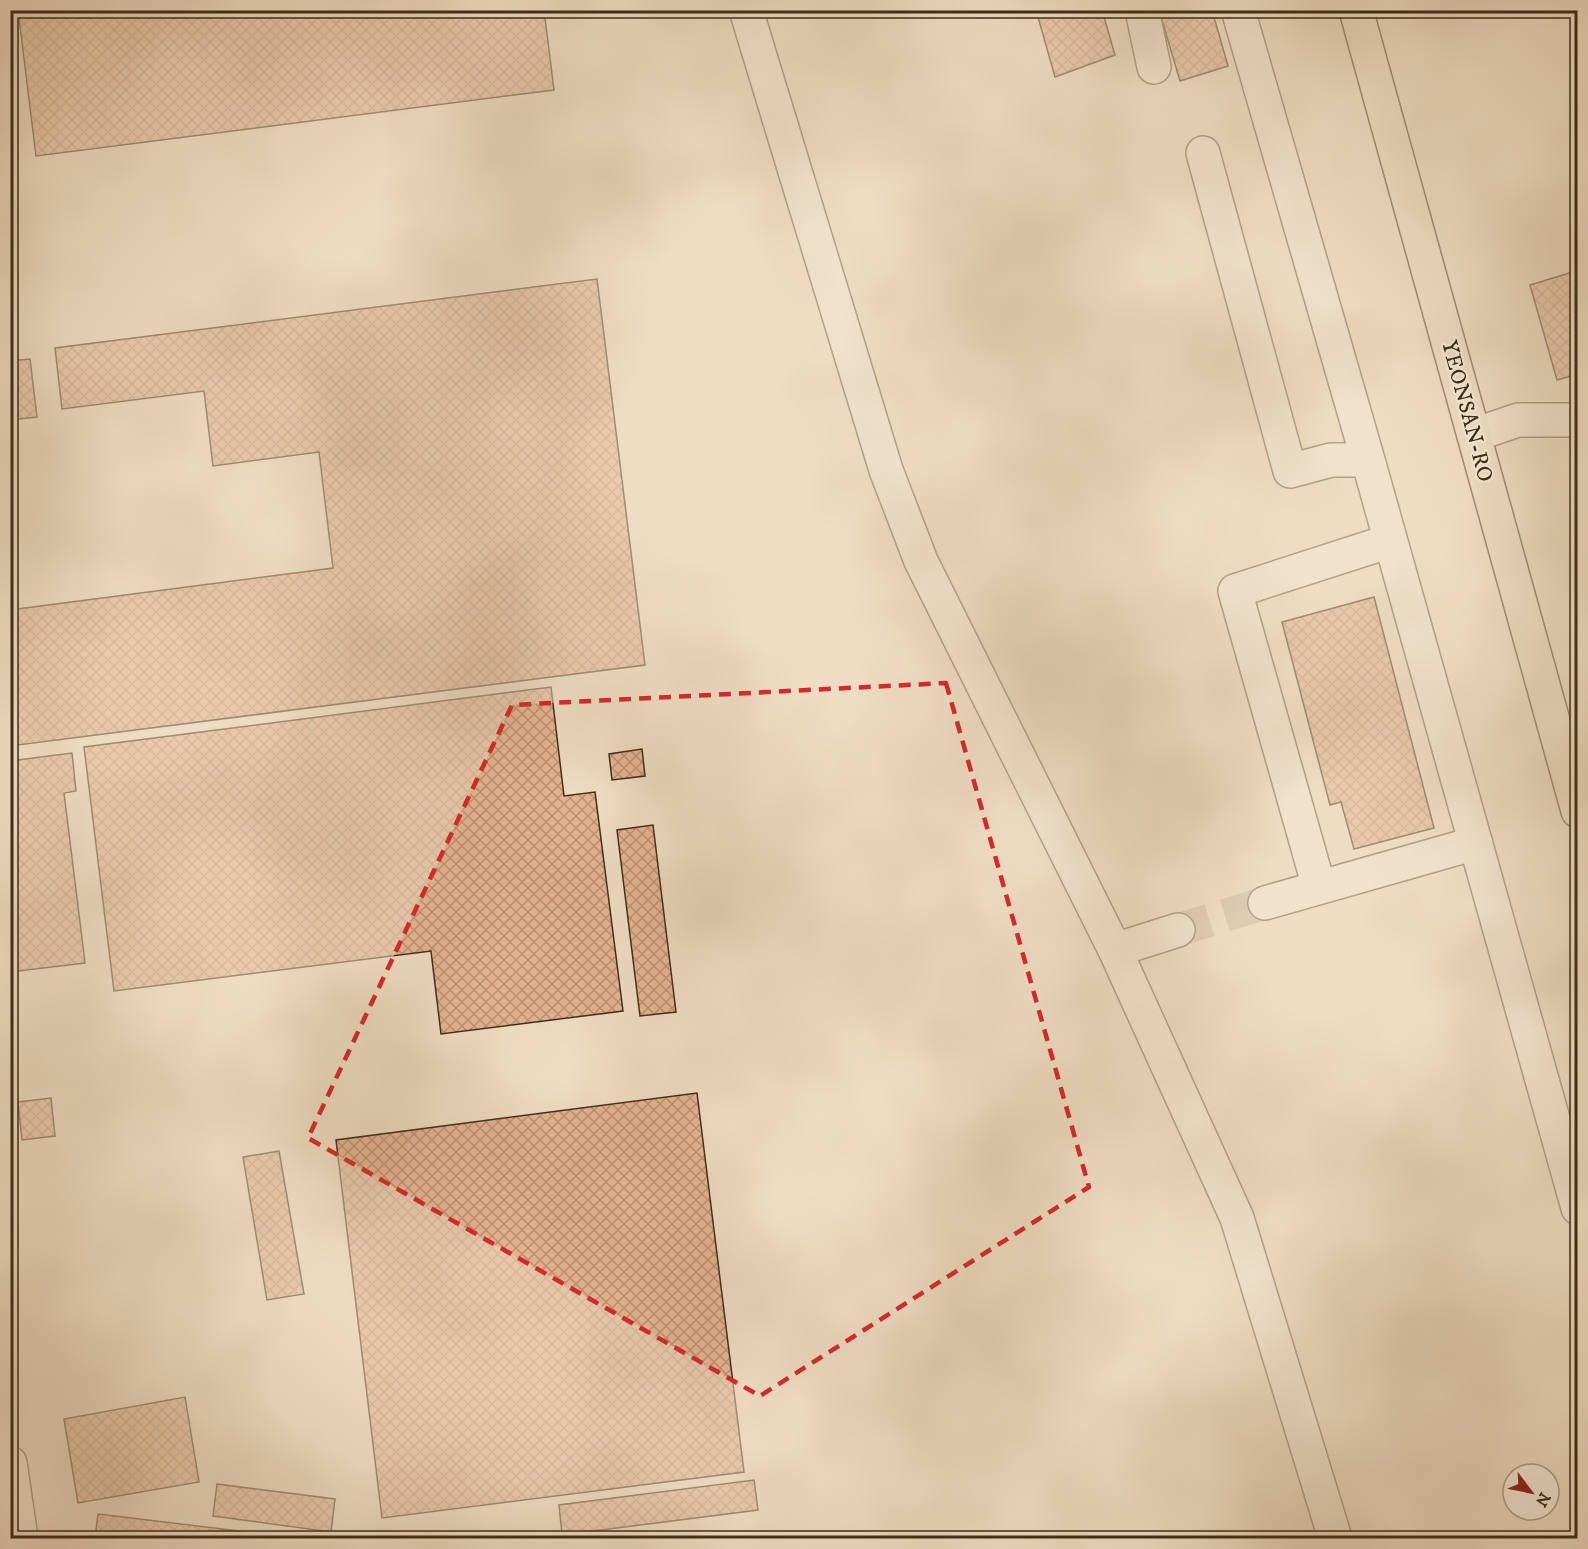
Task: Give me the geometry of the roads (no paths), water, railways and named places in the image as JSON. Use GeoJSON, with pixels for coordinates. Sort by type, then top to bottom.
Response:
{"type":"FeatureCollection","features":[{"type":"Feature","properties":{"kind":"main road","name":"YEONSAN-RO"},"geometry":{"type":"LineString","coordinates":[[1356,10],[1578,811]]}},
{"type":"Feature","properties":{"kind":"street"},"geometry":{"type":"LineString","coordinates":[[746,10],[886,470],[921,561],[1115,950],[1237,1218],[1335,1539]]}},
{"type":"Feature","properties":{"kind":"street"},"geometry":{"type":"LineString","coordinates":[[1142,10],[1154,68]]}},
{"type":"Feature","properties":{"kind":"street"},"geometry":{"type":"LineString","coordinates":[[1238,10],[1368,460],[1578,1208]]}},
{"type":"Feature","properties":{"kind":"street"},"geometry":{"type":"LineString","coordinates":[[1203,153],[1290,471],[1330,460],[1368,460]]}},
{"type":"Feature","properties":{"kind":"street"},"geometry":{"type":"LineString","coordinates":[[1474,435],[1518,420],[1578,420]]}},
{"type":"Feature","properties":{"kind":"street"},"geometry":{"type":"LineString","coordinates":[[1319,887],[1235,591],[1390,541]]}},
{"type":"Feature","properties":{"kind":"street"},"geometry":{"type":"LineString","coordinates":[[1265,903],[1476,843]]}},
{"type":"Feature","properties":{"kind":"street"},"geometry":{"type":"LineString","coordinates":[[1115,950],[1178,930]]}},
{"type":"Feature","properties":{"kind":"street"},"geometry":{"type":"LineString","coordinates":[[10,1463],[21,1539]]}},
{"type":"Feature","properties":{"kind":"tunnel"},"geometry":{"type":"LineString","coordinates":[[1178,930],[1265,903]]}}]}
